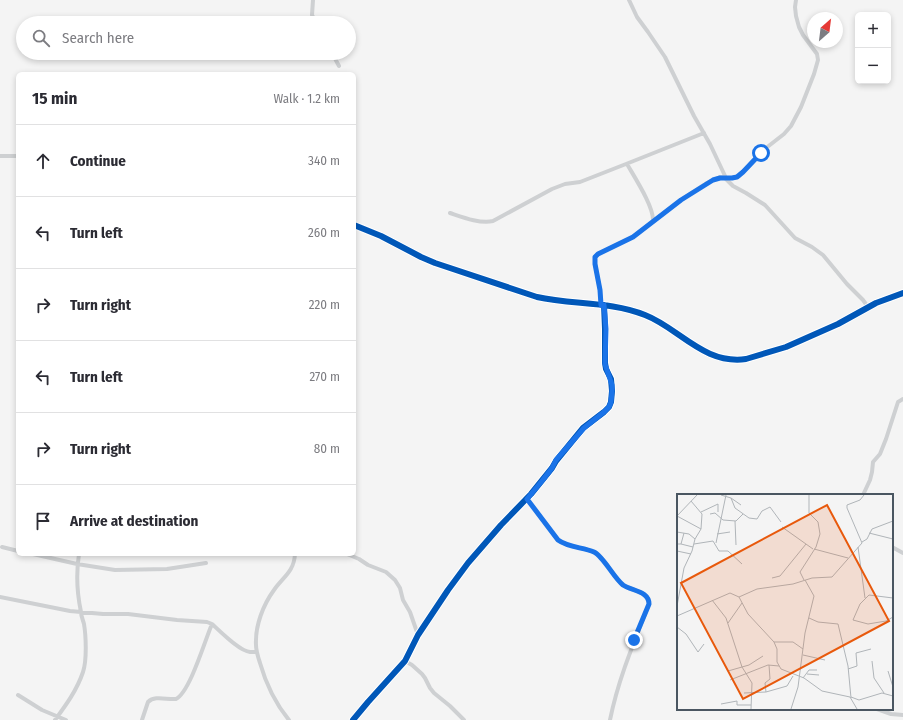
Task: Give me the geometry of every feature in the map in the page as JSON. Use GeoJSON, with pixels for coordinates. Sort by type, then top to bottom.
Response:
{"type":"FeatureCollection","features":[{"type":"Feature","properties":{"kind":"street"},"geometry":{"type":"LineString","coordinates":[[312,16],[313,0]]}},
{"type":"Feature","properties":{"kind":"street"},"geometry":{"type":"LineString","coordinates":[[629,0],[637,17],[665,57],[694,116],[714,151],[726,178],[733,186],[765,206],[795,238],[823,255],[868,307]]}},
{"type":"Feature","properties":{"kind":"street"},"geometry":{"type":"LineString","coordinates":[[353,720],[406,661],[418,635],[468,563],[501,525],[527,499],[552,468],[556,460],[584,428],[609,407],[611,402],[612,385],[605,364],[606,329],[595,264],[596,255],[633,237],[681,200],[707,183],[717,178],[732,178],[739,176],[766,148],[789,129],[797,116],[812,79],[818,57],[798,26],[795,7],[796,0]]}},
{"type":"Feature","properties":{"kind":"street"},"geometry":{"type":"LineString","coordinates":[[336,60],[339,66]]}},
{"type":"Feature","properties":{"kind":"street"},"geometry":{"type":"LineString","coordinates":[[450,213],[468,219],[490,222],[494,221],[552,188],[564,184],[580,182],[704,133]]}},
{"type":"Feature","properties":{"kind":"street"},"geometry":{"type":"LineString","coordinates":[[0,156],[16,156]]}},
{"type":"Feature","properties":{"kind":"street"},"geometry":{"type":"LineString","coordinates":[[627,164],[650,206],[653,221]]}},
{"type":"Feature","properties":{"kind":"street"},"geometry":{"type":"LineString","coordinates":[[356,226],[382,236],[428,260],[537,297],[631,310],[657,320],[695,347],[721,358],[739,360],[786,347],[842,322],[883,300],[903,293]]}},
{"type":"Feature","properties":{"kind":"street"},"geometry":{"type":"LineString","coordinates":[[863,494],[870,480],[873,462],[880,454],[898,402],[903,399]]}},
{"type":"Feature","properties":{"kind":"street"},"geometry":{"type":"LineString","coordinates":[[527,499],[558,540],[565,544],[596,552],[622,584],[643,594],[648,599],[649,604],[628,655],[610,720]]}},
{"type":"Feature","properties":{"kind":"street"},"geometry":{"type":"LineString","coordinates":[[2,547],[16,550]]}},
{"type":"Feature","properties":{"kind":"street"},"geometry":{"type":"LineString","coordinates":[[893,548],[903,553]]}},
{"type":"Feature","properties":{"kind":"street"},"geometry":{"type":"LineString","coordinates":[[42,556],[77,564],[115,570],[167,569],[206,563]]}},
{"type":"Feature","properties":{"kind":"street"},"geometry":{"type":"LineString","coordinates":[[56,718],[64,709],[77,687],[84,671],[85,634],[80,612],[77,564],[79,556]]}},
{"type":"Feature","properties":{"kind":"street"},"geometry":{"type":"LineString","coordinates":[[289,720],[278,707],[269,690],[257,652],[256,644],[263,610],[267,600],[291,569],[295,556]]}},
{"type":"Feature","properties":{"kind":"street"},"geometry":{"type":"LineString","coordinates":[[352,556],[368,565],[386,572],[395,580],[400,588],[403,600],[410,612],[418,635]]}},
{"type":"Feature","properties":{"kind":"street"},"geometry":{"type":"LineString","coordinates":[[0,597],[70,611],[103,614],[128,614],[207,622],[212,624],[236,645],[250,652],[257,652]]}},
{"type":"Feature","properties":{"kind":"street"},"geometry":{"type":"LineString","coordinates":[[142,720],[150,700],[156,698],[176,700],[182,695],[192,675],[212,624]]}},
{"type":"Feature","properties":{"kind":"street"},"geometry":{"type":"LineString","coordinates":[[406,661],[422,674],[434,693],[464,720]]}},
{"type":"Feature","properties":{"kind":"street"},"geometry":{"type":"LineString","coordinates":[[18,695],[56,718],[66,720]]}},
{"type":"Feature","properties":{"kind":"street"},"geometry":{"type":"LineString","coordinates":[[880,710],[890,714],[903,715]]}},
{"type":"Feature","properties":{"kind":"cycle path"},"geometry":{"type":"LineString","coordinates":[[356,226],[381,236],[435,263],[537,297],[618,307],[645,315],[669,328],[705,351],[717,356],[731,359],[746,359],[786,347],[838,324],[876,303],[903,293]]}},
{"type":"Feature","properties":{"kind":"cycle path"},"geometry":{"type":"LineString","coordinates":[[353,720],[405,661],[418,635],[468,563],[501,525],[531,494],[583,428],[609,407],[612,391],[611,379],[605,363],[604,305]]}},
{"type":"Feature","properties":{"kind":"route"},"geometry":{"type":"LineString","coordinates":[[634,640],[649,604],[646,596],[622,584],[596,552],[565,544],[558,540],[527,499],[552,468],[556,460],[587,425],[609,407],[611,402],[612,385],[605,361],[605,311],[604,305],[601,305],[595,264],[596,255],[633,237],[681,200],[707,183],[720,178],[737,177],[761,153]]}}]}
